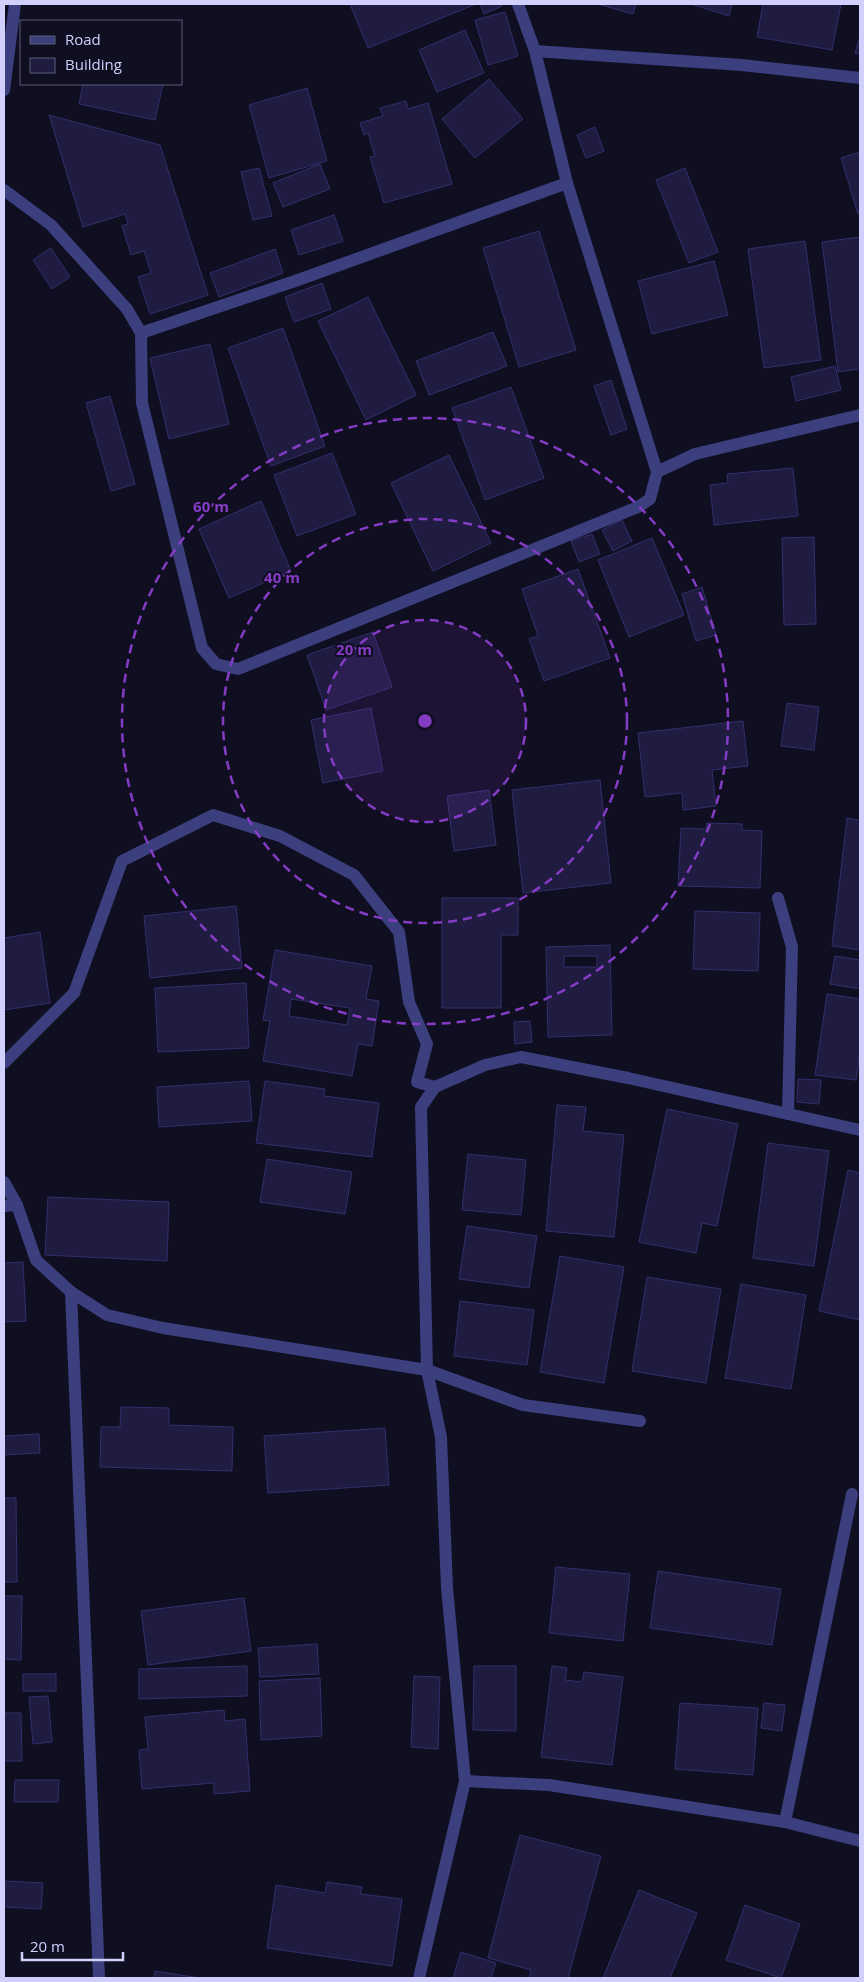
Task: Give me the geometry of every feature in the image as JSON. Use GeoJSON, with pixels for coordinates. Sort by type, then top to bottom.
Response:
{"type":"FeatureCollection","features":[{"type":"Feature","properties":{"kind":"street"},"geometry":{"type":"LineString","coordinates":[[4,90],[15,4]]}},
{"type":"Feature","properties":{"kind":"street"},"geometry":{"type":"LineString","coordinates":[[4,190],[52,225],[127,309],[140,333],[142,403],[202,648],[216,664],[238,670],[638,508],[650,499],[657,472],[567,183],[535,51],[518,4]]}},
{"type":"Feature","properties":{"kind":"street"},"geometry":{"type":"LineString","coordinates":[[535,51],[742,65],[860,78]]}},
{"type":"Feature","properties":{"kind":"street"},"geometry":{"type":"LineString","coordinates":[[140,333],[298,280],[567,183]]}},
{"type":"Feature","properties":{"kind":"street"},"geometry":{"type":"LineString","coordinates":[[657,472],[695,454],[860,415]]}},
{"type":"Feature","properties":{"kind":"street"},"geometry":{"type":"LineString","coordinates":[[4,1063],[74,993],[122,861],[213,815],[280,836],[354,874],[399,932],[409,1002],[427,1044],[417,1082],[434,1087]]}},
{"type":"Feature","properties":{"kind":"street"},"geometry":{"type":"LineString","coordinates":[[778,898],[792,947],[788,1114]]}},
{"type":"Feature","properties":{"kind":"street"},"geometry":{"type":"LineString","coordinates":[[419,1978],[465,1781],[447,1588],[442,1437],[427,1370],[421,1107],[434,1087],[485,1065],[522,1057],[628,1078],[860,1130]]}},
{"type":"Feature","properties":{"kind":"street"},"geometry":{"type":"LineString","coordinates":[[4,1182],[18,1205],[36,1260],[71,1292],[107,1315],[163,1328],[427,1370],[523,1405],[640,1421]]}},
{"type":"Feature","properties":{"kind":"street"},"geometry":{"type":"LineString","coordinates":[[4,1206],[18,1205]]}},
{"type":"Feature","properties":{"kind":"street"},"geometry":{"type":"LineString","coordinates":[[71,1292],[99,1978]]}},
{"type":"Feature","properties":{"kind":"street"},"geometry":{"type":"LineString","coordinates":[[785,1822],[852,1494]]}},
{"type":"Feature","properties":{"kind":"street"},"geometry":{"type":"LineString","coordinates":[[465,1781],[550,1785],[785,1822],[860,1841]]}},
{"type":"Feature","properties":{"kind":"building"},"geometry":{"type":"Polygon","coordinates":[[[350,4],[476,4],[368,48],[350,4]]]}},
{"type":"Feature","properties":{"kind":"building"},"geometry":{"type":"Polygon","coordinates":[[[480,4],[501,4],[502,6],[484,14],[480,4]]]}},
{"type":"Feature","properties":{"kind":"building"},"geometry":{"type":"Polygon","coordinates":[[[598,4],[636,4],[633,14],[598,4]]]}},
{"type":"Feature","properties":{"kind":"building"},"geometry":{"type":"Polygon","coordinates":[[[691,4],[732,4],[729,16],[691,4]]]}},
{"type":"Feature","properties":{"kind":"building"},"geometry":{"type":"Polygon","coordinates":[[[763,4],[841,4],[832,50],[757,37],[763,4]]]}},
{"type":"Feature","properties":{"kind":"building"},"geometry":{"type":"Polygon","coordinates":[[[505,12],[518,56],[488,65],[475,20],[505,12]]]}},
{"type":"Feature","properties":{"kind":"building"},"geometry":{"type":"Polygon","coordinates":[[[465,30],[484,73],[437,92],[419,50],[465,30]]]}},
{"type":"Feature","properties":{"kind":"building"},"geometry":{"type":"Polygon","coordinates":[[[860,36],[860,54],[855,53],[860,36]]]}},
{"type":"Feature","properties":{"kind":"building"},"geometry":{"type":"Polygon","coordinates":[[[489,79],[523,119],[475,158],[442,119],[489,79]]]}},
{"type":"Feature","properties":{"kind":"building"},"geometry":{"type":"Polygon","coordinates":[[[83,85],[163,85],[155,120],[79,104],[83,85]]]}},
{"type":"Feature","properties":{"kind":"building"},"geometry":{"type":"Polygon","coordinates":[[[307,88],[327,161],[269,178],[249,105],[307,88]]]}},
{"type":"Feature","properties":{"kind":"building"},"geometry":{"type":"Polygon","coordinates":[[[406,101],[408,109],[428,103],[452,184],[384,203],[370,157],[375,156],[368,133],[364,135],[360,123],[383,116],[380,108],[406,101]]]}},
{"type":"Feature","properties":{"kind":"building"},"geometry":{"type":"Polygon","coordinates":[[[49,115],[160,145],[208,295],[150,314],[138,277],[151,273],[144,251],[131,255],[122,226],[128,224],[125,214],[83,227],[49,115]]]}},
{"type":"Feature","properties":{"kind":"building"},"geometry":{"type":"Polygon","coordinates":[[[595,127],[604,151],[586,158],[577,135],[595,127]]]}},
{"type":"Feature","properties":{"kind":"building"},"geometry":{"type":"Polygon","coordinates":[[[860,152],[860,213],[858,214],[841,158],[860,152]]]}},
{"type":"Feature","properties":{"kind":"building"},"geometry":{"type":"Polygon","coordinates":[[[320,164],[330,189],[283,207],[273,183],[320,164]]]}},
{"type":"Feature","properties":{"kind":"building"},"geometry":{"type":"Polygon","coordinates":[[[259,168],[272,216],[253,220],[241,172],[259,168]]]}},
{"type":"Feature","properties":{"kind":"building"},"geometry":{"type":"Polygon","coordinates":[[[685,168],[718,252],[689,263],[656,180],[685,168]]]}},
{"type":"Feature","properties":{"kind":"building"},"geometry":{"type":"Polygon","coordinates":[[[334,215],[343,241],[299,255],[291,230],[334,215]]]}},
{"type":"Feature","properties":{"kind":"building"},"geometry":{"type":"Polygon","coordinates":[[[539,231],[576,350],[519,367],[483,248],[539,231]]]}},
{"type":"Feature","properties":{"kind":"building"},"geometry":{"type":"Polygon","coordinates":[[[860,237],[860,369],[838,372],[822,242],[860,237]]]}},
{"type":"Feature","properties":{"kind":"building"},"geometry":{"type":"Polygon","coordinates":[[[805,241],[821,360],[764,368],[748,249],[805,241]]]}},
{"type":"Feature","properties":{"kind":"building"},"geometry":{"type":"Polygon","coordinates":[[[51,248],[70,277],[52,289],[33,260],[51,248]]]}},
{"type":"Feature","properties":{"kind":"building"},"geometry":{"type":"Polygon","coordinates":[[[275,249],[283,273],[219,297],[210,273],[275,249]]]}},
{"type":"Feature","properties":{"kind":"building"},"geometry":{"type":"Polygon","coordinates":[[[714,261],[728,315],[652,334],[638,281],[714,261]]]}},
{"type":"Feature","properties":{"kind":"building"},"geometry":{"type":"Polygon","coordinates":[[[322,283],[331,309],[294,322],[285,297],[322,283]]]}},
{"type":"Feature","properties":{"kind":"building"},"geometry":{"type":"Polygon","coordinates":[[[368,297],[416,395],[366,420],[318,321],[368,297]]]}},
{"type":"Feature","properties":{"kind":"building"},"geometry":{"type":"Polygon","coordinates":[[[283,328],[325,446],[271,466],[228,348],[283,328]]]}},
{"type":"Feature","properties":{"kind":"building"},"geometry":{"type":"Polygon","coordinates":[[[493,332],[507,366],[429,395],[416,361],[493,332]]]}},
{"type":"Feature","properties":{"kind":"building"},"geometry":{"type":"Polygon","coordinates":[[[210,344],[229,424],[169,439],[150,358],[210,344]]]}},
{"type":"Feature","properties":{"kind":"building"},"geometry":{"type":"Polygon","coordinates":[[[835,366],[841,390],[796,401],[791,377],[835,366]]]}},
{"type":"Feature","properties":{"kind":"building"},"geometry":{"type":"Polygon","coordinates":[[[611,380],[627,429],[611,435],[594,386],[611,380]]]}},
{"type":"Feature","properties":{"kind":"building"},"geometry":{"type":"Polygon","coordinates":[[[511,387],[544,478],[485,500],[452,408],[511,387]]]}},
{"type":"Feature","properties":{"kind":"building"},"geometry":{"type":"Polygon","coordinates":[[[110,396],[135,484],[111,491],[86,403],[110,396]]]}},
{"type":"Feature","properties":{"kind":"building"},"geometry":{"type":"Polygon","coordinates":[[[332,453],[356,514],[297,536],[274,475],[332,453]]]}},
{"type":"Feature","properties":{"kind":"building"},"geometry":{"type":"Polygon","coordinates":[[[449,455],[491,543],[433,571],[391,483],[449,455]]]}},
{"type":"Feature","properties":{"kind":"building"},"geometry":{"type":"Polygon","coordinates":[[[793,468],[798,516],[714,525],[710,485],[728,483],[727,474],[793,468]]]}},
{"type":"Feature","properties":{"kind":"building"},"geometry":{"type":"Polygon","coordinates":[[[261,501],[291,571],[229,598],[199,529],[261,501]]]}},
{"type":"Feature","properties":{"kind":"building"},"geometry":{"type":"Polygon","coordinates":[[[622,520],[632,541],[613,551],[602,530],[622,520]]]}},
{"type":"Feature","properties":{"kind":"building"},"geometry":{"type":"Polygon","coordinates":[[[592,534],[600,554],[579,562],[571,541],[592,534]]]}},
{"type":"Feature","properties":{"kind":"building"},"geometry":{"type":"Polygon","coordinates":[[[814,537],[816,624],[784,625],[782,538],[814,537]]]}},
{"type":"Feature","properties":{"kind":"building"},"geometry":{"type":"Polygon","coordinates":[[[652,538],[684,615],[629,637],[598,560],[652,538]]]}},
{"type":"Feature","properties":{"kind":"building"},"geometry":{"type":"Polygon","coordinates":[[[578,569],[610,658],[544,681],[529,639],[538,636],[522,589],[578,569]]]}},
{"type":"Feature","properties":{"kind":"building"},"geometry":{"type":"Polygon","coordinates":[[[702,587],[716,635],[696,641],[682,594],[702,587]]]}},
{"type":"Feature","properties":{"kind":"building"},"geometry":{"type":"Polygon","coordinates":[[[373,632],[392,687],[326,710],[307,655],[373,632]]]}},
{"type":"Feature","properties":{"kind":"building"},"geometry":{"type":"Polygon","coordinates":[[[787,703],[819,707],[814,750],[781,746],[787,703]]]}},
{"type":"Feature","properties":{"kind":"building"},"geometry":{"type":"Polygon","coordinates":[[[371,708],[383,771],[323,783],[311,720],[371,708]]]}},
{"type":"Feature","properties":{"kind":"building"},"geometry":{"type":"Polygon","coordinates":[[[743,721],[748,766],[712,770],[716,806],[683,810],[682,793],[645,797],[638,733],[743,721]]]}},
{"type":"Feature","properties":{"kind":"building"},"geometry":{"type":"Polygon","coordinates":[[[600,780],[611,883],[523,893],[512,790],[600,780]]]}},
{"type":"Feature","properties":{"kind":"building"},"geometry":{"type":"Polygon","coordinates":[[[489,790],[496,845],[454,851],[447,796],[489,790]]]}},
{"type":"Feature","properties":{"kind":"building"},"geometry":{"type":"Polygon","coordinates":[[[847,818],[860,820],[860,950],[832,946],[847,818]]]}},
{"type":"Feature","properties":{"kind":"building"},"geometry":{"type":"Polygon","coordinates":[[[707,823],[742,824],[742,830],[762,831],[760,888],[678,886],[681,828],[706,829],[707,823]]]}},
{"type":"Feature","properties":{"kind":"building"},"geometry":{"type":"Polygon","coordinates":[[[442,898],[518,898],[518,935],[501,935],[501,1008],[442,1008],[442,898]]]}},
{"type":"Feature","properties":{"kind":"building"},"geometry":{"type":"Polygon","coordinates":[[[236,906],[242,968],[150,978],[144,916],[236,906]]]}},
{"type":"Feature","properties":{"kind":"building"},"geometry":{"type":"Polygon","coordinates":[[[695,911],[760,913],[758,971],[693,969],[695,911]]]}},
{"type":"Feature","properties":{"kind":"building"},"geometry":{"type":"Polygon","coordinates":[[[40,932],[50,1003],[4,1010],[4,938],[40,932]]]}},
{"type":"Feature","properties":{"kind":"building"},"geometry":{"type":"Polygon","coordinates":[[[610,945],[612,1035],[548,1037],[546,947],[610,945]],[[564,956],[564,967],[597,967],[597,956],[564,956]]]}},
{"type":"Feature","properties":{"kind":"building"},"geometry":{"type":"Polygon","coordinates":[[[275,950],[372,966],[366,999],[379,1001],[372,1046],[358,1044],[352,1076],[263,1061],[270,1021],[263,1020],[275,950]],[[291,999],[289,1016],[347,1025],[350,1008],[291,999]]]}},
{"type":"Feature","properties":{"kind":"building"},"geometry":{"type":"Polygon","coordinates":[[[835,956],[860,960],[860,989],[830,984],[835,956]]]}},
{"type":"Feature","properties":{"kind":"building"},"geometry":{"type":"Polygon","coordinates":[[[246,983],[249,1048],[158,1052],[155,988],[246,983]]]}},
{"type":"Feature","properties":{"kind":"building"},"geometry":{"type":"Polygon","coordinates":[[[827,994],[860,999],[860,1051],[856,1080],[815,1075],[827,994]]]}},
{"type":"Feature","properties":{"kind":"building"},"geometry":{"type":"Polygon","coordinates":[[[530,1021],[532,1042],[515,1044],[514,1022],[530,1021]]]}},
{"type":"Feature","properties":{"kind":"building"},"geometry":{"type":"Polygon","coordinates":[[[798,1079],[821,1080],[819,1104],[797,1102],[798,1079]]]}},
{"type":"Feature","properties":{"kind":"building"},"geometry":{"type":"Polygon","coordinates":[[[249,1081],[252,1121],[159,1127],[157,1087],[249,1081]]]}},
{"type":"Feature","properties":{"kind":"building"},"geometry":{"type":"Polygon","coordinates":[[[265,1081],[325,1089],[324,1096],[379,1103],[372,1157],[256,1143],[265,1081]]]}},
{"type":"Feature","properties":{"kind":"building"},"geometry":{"type":"Polygon","coordinates":[[[557,1105],[586,1107],[583,1131],[624,1135],[614,1237],[546,1231],[557,1105]]]}},
{"type":"Feature","properties":{"kind":"building"},"geometry":{"type":"Polygon","coordinates":[[[667,1109],[738,1124],[717,1226],[702,1223],[696,1253],[639,1242],[667,1109]]]}},
{"type":"Feature","properties":{"kind":"building"},"geometry":{"type":"Polygon","coordinates":[[[768,1143],[829,1151],[814,1266],[753,1258],[768,1143]]]}},
{"type":"Feature","properties":{"kind":"building"},"geometry":{"type":"Polygon","coordinates":[[[468,1154],[526,1160],[521,1215],[462,1210],[468,1154]]]}},
{"type":"Feature","properties":{"kind":"building"},"geometry":{"type":"Polygon","coordinates":[[[267,1159],[352,1172],[345,1214],[260,1202],[267,1159]]]}},
{"type":"Feature","properties":{"kind":"building"},"geometry":{"type":"Polygon","coordinates":[[[848,1170],[860,1173],[860,1320],[819,1311],[848,1170]]]}},
{"type":"Feature","properties":{"kind":"building"},"geometry":{"type":"Polygon","coordinates":[[[48,1197],[169,1202],[167,1261],[45,1255],[48,1197]]]}},
{"type":"Feature","properties":{"kind":"building"},"geometry":{"type":"Polygon","coordinates":[[[467,1226],[537,1236],[529,1288],[459,1279],[467,1226]]]}},
{"type":"Feature","properties":{"kind":"building"},"geometry":{"type":"Polygon","coordinates":[[[560,1256],[624,1267],[604,1383],[540,1372],[560,1256]]]}},
{"type":"Feature","properties":{"kind":"building"},"geometry":{"type":"Polygon","coordinates":[[[23,1262],[26,1321],[4,1322],[4,1263],[23,1262]]]}},
{"type":"Feature","properties":{"kind":"building"},"geometry":{"type":"Polygon","coordinates":[[[647,1277],[721,1289],[706,1383],[632,1371],[647,1277]]]}},
{"type":"Feature","properties":{"kind":"building"},"geometry":{"type":"Polygon","coordinates":[[[741,1284],[806,1295],[791,1389],[725,1378],[741,1284]]]}},
{"type":"Feature","properties":{"kind":"building"},"geometry":{"type":"Polygon","coordinates":[[[460,1301],[534,1310],[527,1365],[454,1356],[460,1301]]]}},
{"type":"Feature","properties":{"kind":"building"},"geometry":{"type":"Polygon","coordinates":[[[121,1407],[169,1408],[169,1425],[233,1427],[232,1471],[100,1467],[101,1427],[120,1427],[121,1407]]]}},
{"type":"Feature","properties":{"kind":"building"},"geometry":{"type":"Polygon","coordinates":[[[385,1428],[389,1485],[268,1493],[264,1436],[385,1428]]]}},
{"type":"Feature","properties":{"kind":"building"},"geometry":{"type":"Polygon","coordinates":[[[39,1434],[40,1453],[4,1455],[4,1436],[39,1434]]]}},
{"type":"Feature","properties":{"kind":"building"},"geometry":{"type":"Polygon","coordinates":[[[4,1498],[16,1498],[17,1582],[4,1582],[4,1498]]]}},
{"type":"Feature","properties":{"kind":"building"},"geometry":{"type":"Polygon","coordinates":[[[556,1567],[630,1574],[623,1641],[549,1633],[556,1567]]]}},
{"type":"Feature","properties":{"kind":"building"},"geometry":{"type":"Polygon","coordinates":[[[658,1571],[781,1589],[772,1645],[650,1628],[658,1571]]]}},
{"type":"Feature","properties":{"kind":"building"},"geometry":{"type":"Polygon","coordinates":[[[4,1596],[22,1596],[21,1660],[4,1659],[4,1596]]]}},
{"type":"Feature","properties":{"kind":"building"},"geometry":{"type":"Polygon","coordinates":[[[244,1598],[251,1651],[148,1665],[141,1611],[244,1598]]]}},
{"type":"Feature","properties":{"kind":"building"},"geometry":{"type":"Polygon","coordinates":[[[317,1644],[319,1674],[260,1677],[258,1648],[317,1644]]]}},
{"type":"Feature","properties":{"kind":"building"},"geometry":{"type":"Polygon","coordinates":[[[247,1666],[247,1696],[139,1699],[139,1669],[247,1666]]]}},
{"type":"Feature","properties":{"kind":"building"},"geometry":{"type":"Polygon","coordinates":[[[474,1666],[516,1666],[516,1731],[473,1730],[474,1666]]]}},
{"type":"Feature","properties":{"kind":"building"},"geometry":{"type":"Polygon","coordinates":[[[552,1666],[567,1668],[565,1680],[582,1682],[584,1672],[623,1677],[612,1765],[541,1757],[552,1666]]]}},
{"type":"Feature","properties":{"kind":"building"},"geometry":{"type":"Polygon","coordinates":[[[23,1674],[56,1674],[56,1691],[23,1691],[23,1674]]]}},
{"type":"Feature","properties":{"kind":"building"},"geometry":{"type":"Polygon","coordinates":[[[414,1676],[440,1677],[438,1749],[411,1747],[414,1676]]]}},
{"type":"Feature","properties":{"kind":"building"},"geometry":{"type":"Polygon","coordinates":[[[320,1678],[322,1736],[261,1740],[259,1681],[320,1678]]]}},
{"type":"Feature","properties":{"kind":"building"},"geometry":{"type":"Polygon","coordinates":[[[48,1696],[52,1742],[33,1744],[29,1697],[48,1696]]]}},
{"type":"Feature","properties":{"kind":"building"},"geometry":{"type":"Polygon","coordinates":[[[680,1703],[758,1708],[753,1775],[675,1769],[680,1703]]]}},
{"type":"Feature","properties":{"kind":"building"},"geometry":{"type":"Polygon","coordinates":[[[764,1703],[785,1705],[782,1731],[761,1728],[764,1703]]]}},
{"type":"Feature","properties":{"kind":"building"},"geometry":{"type":"Polygon","coordinates":[[[224,1710],[225,1721],[245,1719],[250,1791],[214,1794],[214,1783],[142,1789],[139,1750],[148,1749],[145,1717],[224,1710]]]}},
{"type":"Feature","properties":{"kind":"building"},"geometry":{"type":"Polygon","coordinates":[[[4,1713],[21,1713],[22,1761],[4,1761],[4,1713]]]}},
{"type":"Feature","properties":{"kind":"building"},"geometry":{"type":"Polygon","coordinates":[[[15,1780],[59,1780],[58,1802],[14,1802],[15,1780]]]}},
{"type":"Feature","properties":{"kind":"building"},"geometry":{"type":"Polygon","coordinates":[[[520,1835],[601,1856],[568,1978],[529,1978],[531,1970],[488,1958],[520,1835]]]}},
{"type":"Feature","properties":{"kind":"building"},"geometry":{"type":"Polygon","coordinates":[[[4,1881],[43,1883],[41,1909],[4,1907],[4,1881]]]}},
{"type":"Feature","properties":{"kind":"building"},"geometry":{"type":"Polygon","coordinates":[[[327,1882],[362,1887],[360,1894],[402,1899],[392,1966],[267,1948],[276,1885],[325,1893],[327,1882]]]}},
{"type":"Feature","properties":{"kind":"building"},"geometry":{"type":"Polygon","coordinates":[[[639,1890],[697,1913],[670,1978],[603,1978],[639,1890]]]}},
{"type":"Feature","properties":{"kind":"building"},"geometry":{"type":"Polygon","coordinates":[[[745,1905],[800,1924],[781,1978],[726,1960],[745,1905]]]}},
{"type":"Feature","properties":{"kind":"building"},"geometry":{"type":"Polygon","coordinates":[[[461,1952],[496,1963],[491,1978],[453,1978],[461,1952]]]}},
{"type":"Feature","properties":{"kind":"building"},"geometry":{"type":"Polygon","coordinates":[[[155,1971],[200,1978],[154,1978],[155,1971]]]}}]}
